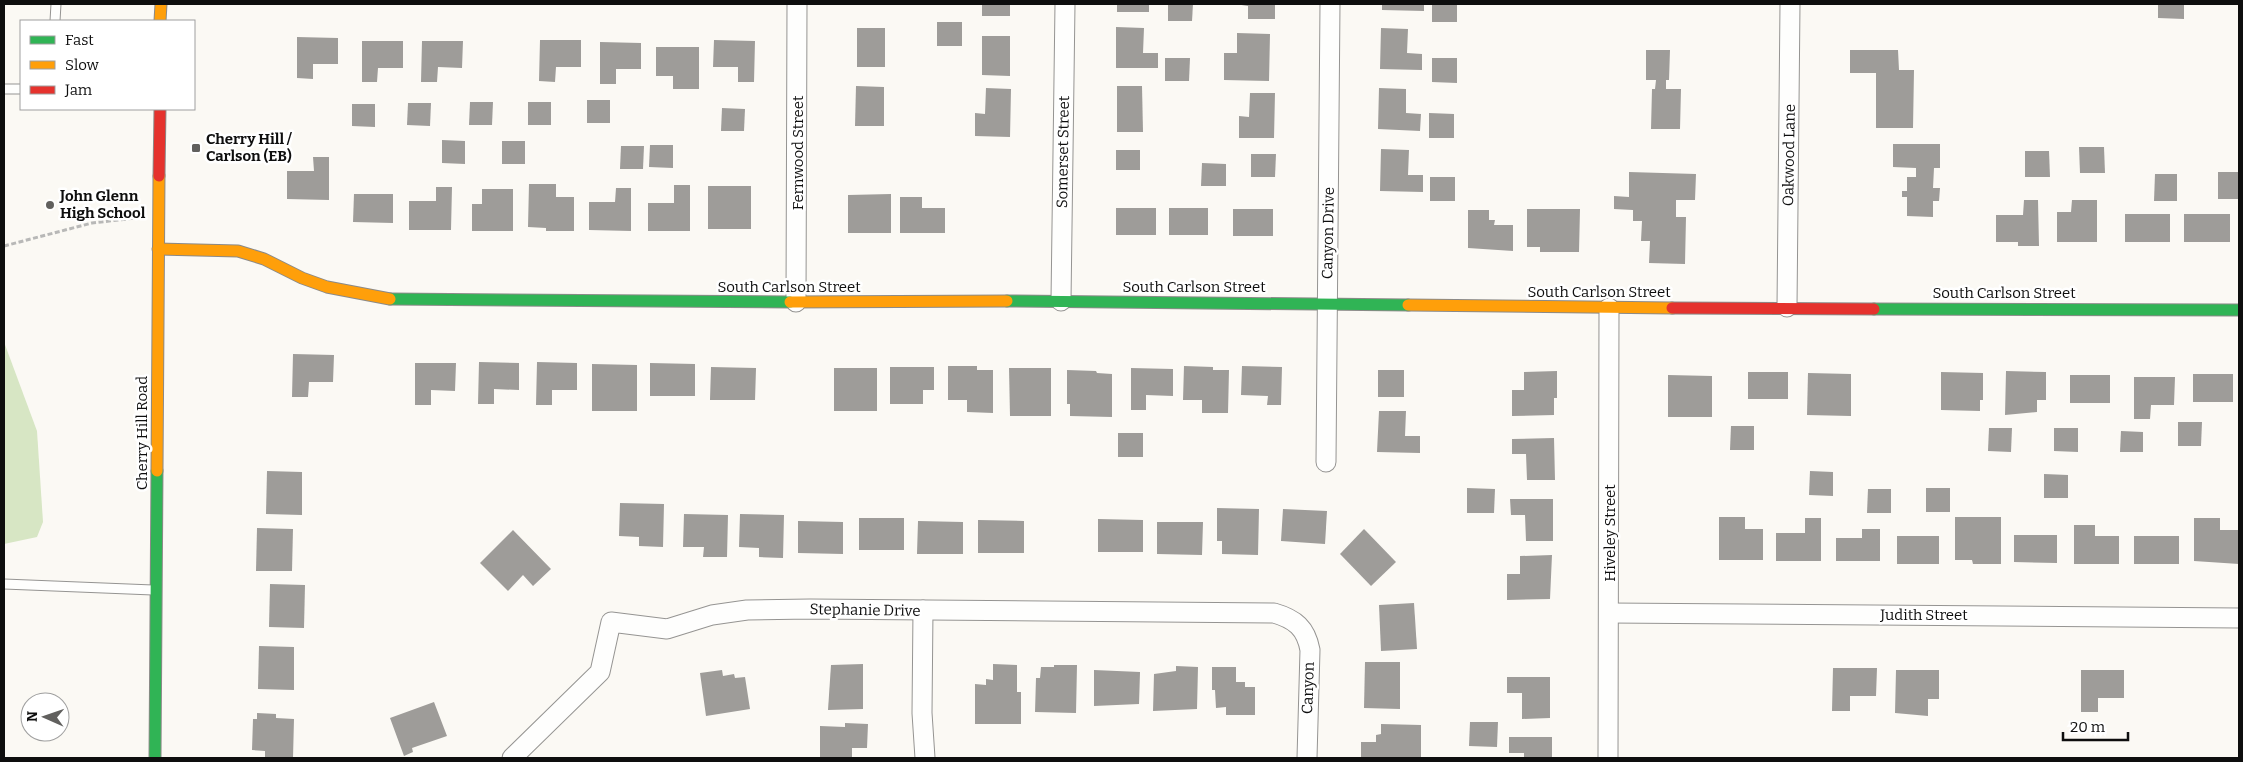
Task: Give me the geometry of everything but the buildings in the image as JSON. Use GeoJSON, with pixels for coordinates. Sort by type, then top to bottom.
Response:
{"type":"FeatureCollection","features":[{"type":"Feature","properties":{"kind":"street"},"geometry":{"type":"LineString","coordinates":[[160,4],[160,20]]}},
{"type":"Feature","properties":{"kind":"street","name":"Fernwood Street"},"geometry":{"type":"LineString","coordinates":[[796,302],[798,4]]}},
{"type":"Feature","properties":{"kind":"street","name":"Somerset Street"},"geometry":{"type":"LineString","coordinates":[[1061,301],[1065,4]]}},
{"type":"Feature","properties":{"kind":"street","name":"Canyon Drive"},"geometry":{"type":"LineString","coordinates":[[1326,462],[1330,4]]}},
{"type":"Feature","properties":{"kind":"street","name":"Oakwood Lane"},"geometry":{"type":"LineString","coordinates":[[1787,307],[1790,4]]}},
{"type":"Feature","properties":{"kind":"street","name":"Cherry Hill Road"},"geometry":{"type":"LineString","coordinates":[[155,758],[160,110]]}},
{"type":"Feature","properties":{"kind":"street","name":"South Carlson Street"},"geometry":{"type":"LineString","coordinates":[[158,248],[238,251],[264,259],[302,278],[327,287],[389,299],[796,302],[1061,301],[1610,308],[1787,307],[2239,310]]}},
{"type":"Feature","properties":{"kind":"street","name":"Hiveley Street"},"geometry":{"type":"LineString","coordinates":[[1608,758],[1610,308]]}},
{"type":"Feature","properties":{"kind":"street","name":"Stephanie Drive"},"geometry":{"type":"LineString","coordinates":[[512,758],[600,672],[611,622],[666,629],[712,615],[747,610],[923,610],[1274,613],[1289,617],[1295,622]]}},
{"type":"Feature","properties":{"kind":"street"},"geometry":{"type":"LineString","coordinates":[[923,610],[922,713],[925,758]]}},
{"type":"Feature","properties":{"kind":"street","name":"Judith Street"},"geometry":{"type":"LineString","coordinates":[[1609,613],[2239,618]]}},
{"type":"Feature","properties":{"kind":"street","name":"Canyon"},"geometry":{"type":"LineString","coordinates":[[1295,622],[1301,627],[1308,638],[1310,650],[1307,758]]}},
{"type":"Feature","properties":{"kind":"lane"},"geometry":{"type":"LineString","coordinates":[[55,20],[56,4]]}},
{"type":"Feature","properties":{"kind":"lane"},"geometry":{"type":"LineString","coordinates":[[4,89],[20,89]]}},
{"type":"Feature","properties":{"kind":"lane"},"geometry":{"type":"LineString","coordinates":[[4,584],[156,590]]}},
{"type":"Feature","properties":{"kind":"path"},"geometry":{"type":"LineString","coordinates":[[4,246],[92,224],[159,215]]}},
{"type":"Feature","properties":{"kind":"green space"},"geometry":{"type":"Polygon","coordinates":[[[4,342],[37,431],[43,522],[37,537],[4,544],[4,342]]]}},
{"type":"Feature","properties":{"kind":"traffic: fast"},"geometry":{"type":"LineString","coordinates":[[390,299],[790,302]]}},
{"type":"Feature","properties":{"kind":"traffic: fast"},"geometry":{"type":"LineString","coordinates":[[1007,301],[1408,305]]}},
{"type":"Feature","properties":{"kind":"traffic: fast"},"geometry":{"type":"LineString","coordinates":[[1874,309],[2239,310]]}},
{"type":"Feature","properties":{"kind":"traffic: fast"},"geometry":{"type":"LineString","coordinates":[[155,758],[157,471]]}},
{"type":"Feature","properties":{"kind":"traffic: slow"},"geometry":{"type":"LineString","coordinates":[[160,20],[161,4]]}},
{"type":"Feature","properties":{"kind":"traffic: slow"},"geometry":{"type":"LineString","coordinates":[[157,471],[159,176]]}},
{"type":"Feature","properties":{"kind":"traffic: slow"},"geometry":{"type":"LineString","coordinates":[[158,249],[238,251],[264,259],[302,278],[327,287],[390,299]]}},
{"type":"Feature","properties":{"kind":"traffic: slow"},"geometry":{"type":"LineString","coordinates":[[790,302],[1007,301]]}},
{"type":"Feature","properties":{"kind":"traffic: slow"},"geometry":{"type":"LineString","coordinates":[[1408,305],[1672,308]]}},
{"type":"Feature","properties":{"kind":"traffic: jam"},"geometry":{"type":"LineString","coordinates":[[159,176],[160,110]]}},
{"type":"Feature","properties":{"kind":"traffic: jam"},"geometry":{"type":"LineString","coordinates":[[1672,308],[1874,309]]}},
{"type":"Feature","properties":{"kind":"place","name":"Cherry Hill / Carlson (EB)"},"geometry":{"type":"Point","coordinates":[196,148]}},
{"type":"Feature","properties":{"kind":"place","name":"John Glenn High School"},"geometry":{"type":"Point","coordinates":[50,205]}}]}
